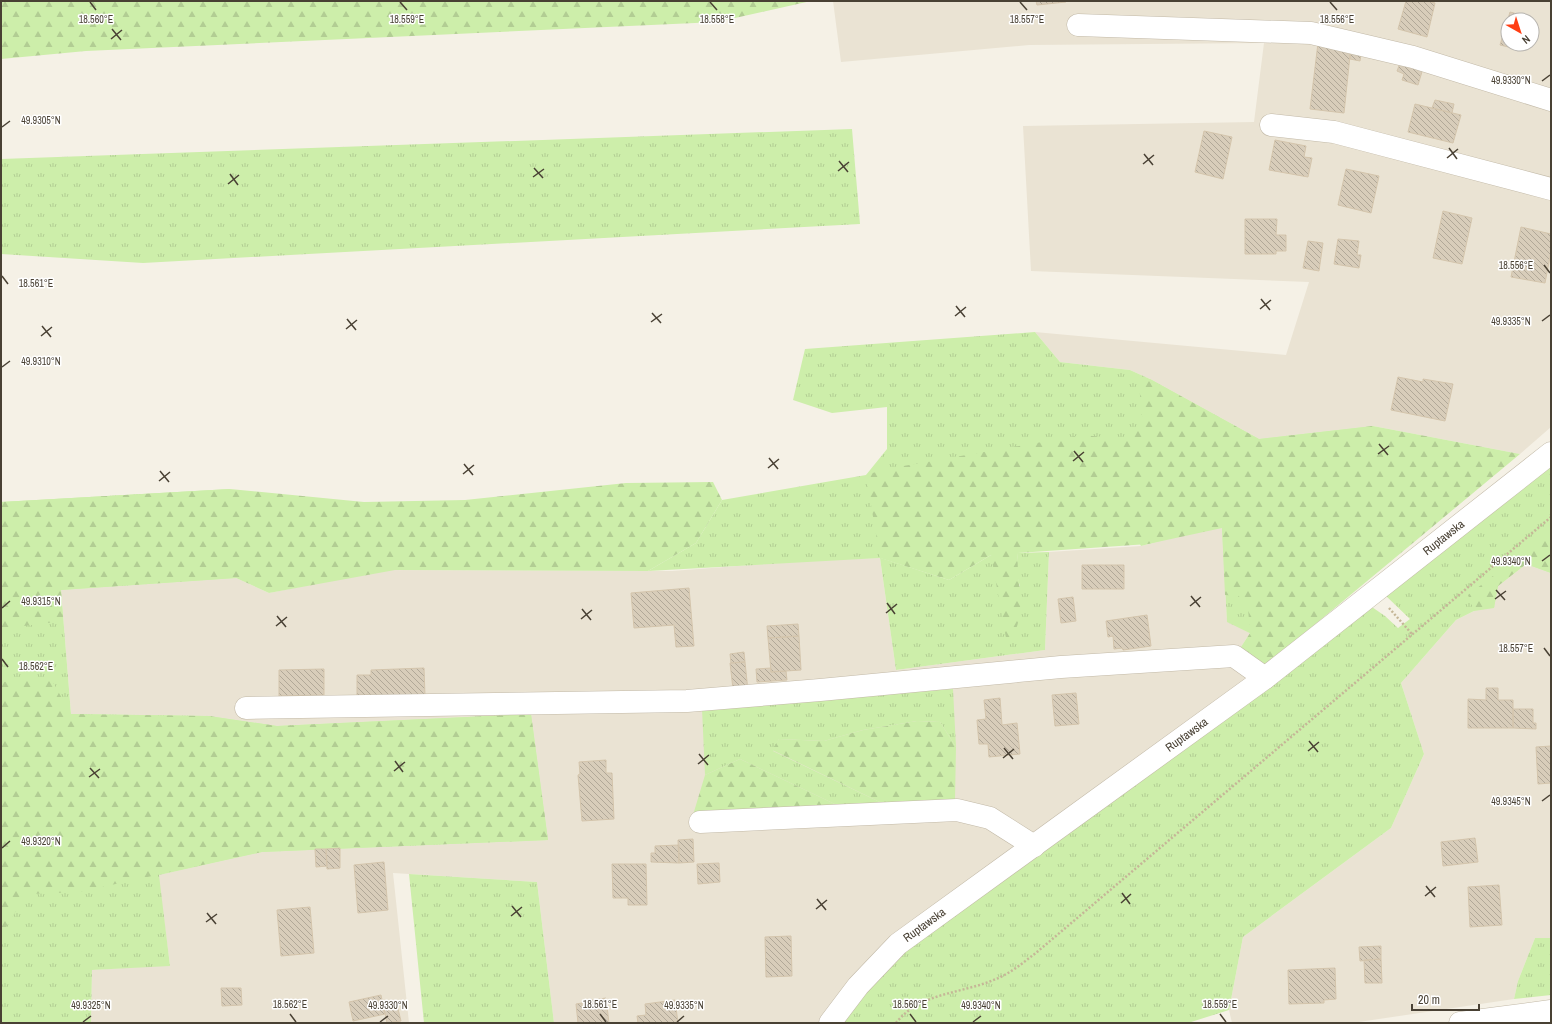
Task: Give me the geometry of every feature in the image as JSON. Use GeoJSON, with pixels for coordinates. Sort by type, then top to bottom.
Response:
{"type":"FeatureCollection","features":[{"type":"Feature","properties":{"kind":"street"},"geometry":{"type":"LineString","coordinates":[[1078,25],[1311,33],[1413,56],[1551,100]]}},
{"type":"Feature","properties":{"kind":"street"},"geometry":{"type":"LineString","coordinates":[[1271,125],[1334,132],[1551,189]]}},
{"type":"Feature","properties":{"kind":"street","name":"Ruptawska"},"geometry":{"type":"LineString","coordinates":[[830,1023],[862,981],[898,944],[1265,678],[1551,453]]}},
{"type":"Feature","properties":{"kind":"street"},"geometry":{"type":"LineString","coordinates":[[246,708],[687,701],[828,690],[1061,667],[1234,656],[1265,678]]}},
{"type":"Feature","properties":{"kind":"street"},"geometry":{"type":"LineString","coordinates":[[700,822],[957,810],[990,818],[1034,846]]}},
{"type":"Feature","properties":{"kind":"street"},"geometry":{"type":"LineString","coordinates":[[1460,1023],[1551,1011]]}},
{"type":"Feature","properties":{"kind":"path"},"geometry":{"type":"LineString","coordinates":[[896,1023],[906,1012],[926,1000],[997,979],[1032,956],[1551,516]]}},
{"type":"Feature","properties":{"kind":"path"},"geometry":{"type":"LineString","coordinates":[[1372,593],[1394,613],[1412,634]]}},
{"type":"Feature","properties":{"kind":"shaded area"},"geometry":{"type":"Polygon","coordinates":[[[833,1],[1551,1],[1551,427],[1520,454],[1373,426],[1259,439],[1150,379],[1130,370],[1060,362],[1035,332],[1286,355],[1309,282],[1031,271],[1023,126],[1254,122],[1264,43],[1029,45],[841,62],[833,1]]]}},
{"type":"Feature","properties":{"kind":"shaded area"},"geometry":{"type":"Polygon","coordinates":[[[1222,528],[1227,621],[1250,633],[1239,650],[1251,676],[856,975],[819,1023],[554,1023],[537,882],[393,873],[409,1023],[91,1023],[92,970],[170,965],[158,875],[262,852],[548,840],[531,714],[277,726],[209,716],[71,714],[61,590],[236,578],[269,593],[386,570],[672,571],[817,560],[880,558],[896,670],[1045,650],[1049,552],[1141,546],[1202,530],[1222,528]]]}},
{"type":"Feature","properties":{"kind":"shaded area"},"geometry":{"type":"Polygon","coordinates":[[[1526,564],[1551,573],[1551,938],[1535,938],[1518,981],[1514,999],[1352,1023],[1232,1023],[1229,1010],[1243,937],[1391,828],[1424,754],[1401,683],[1456,620],[1482,607],[1494,608],[1498,586],[1526,564]]]}},
{"type":"Feature","properties":{"kind":"green space"},"geometry":{"type":"Polygon","coordinates":[[[1,1],[811,1],[717,22],[86,51],[1,59],[1,1]]]}},
{"type":"Feature","properties":{"kind":"green space"},"geometry":{"type":"Polygon","coordinates":[[[852,129],[860,224],[143,263],[1,254],[1,159],[852,129]]]}},
{"type":"Feature","properties":{"kind":"green space"},"geometry":{"type":"Polygon","coordinates":[[[1035,332],[1060,362],[1130,370],[1150,379],[1259,439],[1373,426],[1278,647],[1227,622],[1222,528],[1202,530],[1141,546],[1082,436],[881,558],[949,580],[991,555],[1020,587],[1016,570],[1018,553],[1049,552],[1045,650],[896,670],[880,558],[648,571],[696,543],[722,500],[866,475],[887,449],[887,407],[832,413],[793,400],[805,349],[1035,332]]]}},
{"type":"Feature","properties":{"kind":"green space"},"geometry":{"type":"Polygon","coordinates":[[[1150,379],[1259,439],[1373,426],[1520,454],[1265,666],[1239,650],[1250,633],[1248,608],[1239,596],[1225,595],[1222,528],[1148,544],[1018,553],[1020,611],[1017,626],[1008,649],[991,555],[949,580],[880,558],[866,475],[886,469],[1082,435],[1124,439],[1143,426],[1139,385],[1150,379]]]}},
{"type":"Feature","properties":{"kind":"green space"},"geometry":{"type":"Polygon","coordinates":[[[1551,464],[1551,573],[1526,564],[1498,586],[1494,608],[1482,607],[1456,620],[1401,683],[1424,754],[1391,828],[1243,937],[1229,1010],[1188,1023],[842,1023],[893,960],[1369,605],[1385,616],[1398,628],[1410,619],[1385,595],[1551,464]]]}},
{"type":"Feature","properties":{"kind":"green space"},"geometry":{"type":"Polygon","coordinates":[[[713,482],[722,500],[696,543],[648,571],[395,570],[269,593],[236,578],[61,590],[63,621],[1,629],[1,502],[230,489],[364,502],[465,500],[626,483],[713,482]]]}},
{"type":"Feature","properties":{"kind":"green space"},"geometry":{"type":"Polygon","coordinates":[[[230,489],[236,578],[61,590],[71,714],[209,716],[277,726],[531,714],[548,840],[262,852],[159,875],[170,966],[92,970],[91,1023],[1,1023],[1,502],[230,489]]]}},
{"type":"Feature","properties":{"kind":"green space"},"geometry":{"type":"Polygon","coordinates":[[[1551,532],[1551,573],[1526,564],[1498,586],[1494,608],[1474,611],[1468,595],[1551,532]]]}},
{"type":"Feature","properties":{"kind":"green space"},"geometry":{"type":"Polygon","coordinates":[[[51,679],[71,714],[209,716],[277,726],[531,714],[548,840],[262,852],[79,892],[32,894],[19,906],[1,935],[1,682],[51,679]]]}},
{"type":"Feature","properties":{"kind":"green space"},"geometry":{"type":"Polygon","coordinates":[[[953,689],[956,747],[940,722],[917,721],[863,730],[824,741],[779,739],[773,751],[886,805],[839,806],[740,759],[705,775],[702,709],[953,689]]]}},
{"type":"Feature","properties":{"kind":"green space"},"geometry":{"type":"Polygon","coordinates":[[[917,721],[940,722],[956,747],[955,800],[886,805],[772,750],[779,739],[824,741],[863,730],[917,721]]]}},
{"type":"Feature","properties":{"kind":"green space"},"geometry":{"type":"Polygon","coordinates":[[[740,759],[839,806],[693,815],[705,775],[740,759]]]}},
{"type":"Feature","properties":{"kind":"green space"},"geometry":{"type":"Polygon","coordinates":[[[409,874],[537,882],[554,1023],[424,1023],[409,874]]]}},
{"type":"Feature","properties":{"kind":"green space"},"geometry":{"type":"Polygon","coordinates":[[[1535,938],[1551,938],[1551,995],[1514,999],[1518,981],[1535,938]]]}},
{"type":"Feature","properties":{"kind":"building"},"geometry":{"type":"Polygon","coordinates":[[[1036,1],[1066,1],[1066,2],[1037,5],[1036,1]]]}},
{"type":"Feature","properties":{"kind":"building"},"geometry":{"type":"Polygon","coordinates":[[[1406,1],[1427,1],[1435,3],[1427,37],[1398,29],[1406,1]]]}},
{"type":"Feature","properties":{"kind":"building"},"geometry":{"type":"Polygon","coordinates":[[[1318,43],[1351,46],[1344,113],[1310,109],[1318,43]]]}},
{"type":"Feature","properties":{"kind":"building"},"geometry":{"type":"Polygon","coordinates":[[[1351,46],[1362,47],[1360,61],[1350,59],[1351,46]]]}},
{"type":"Feature","properties":{"kind":"building"},"geometry":{"type":"Polygon","coordinates":[[[1402,58],[1424,65],[1418,85],[1402,80],[1404,74],[1397,71],[1402,58]]]}},
{"type":"Feature","properties":{"kind":"building"},"geometry":{"type":"Polygon","coordinates":[[[1435,100],[1454,104],[1452,113],[1432,108],[1435,100]]]}},
{"type":"Feature","properties":{"kind":"building"},"geometry":{"type":"Polygon","coordinates":[[[1415,104],[1461,115],[1453,143],[1408,132],[1415,104]]]}},
{"type":"Feature","properties":{"kind":"building"},"geometry":{"type":"Polygon","coordinates":[[[1204,131],[1232,137],[1223,179],[1195,172],[1204,131]]]}},
{"type":"Feature","properties":{"kind":"building"},"geometry":{"type":"Polygon","coordinates":[[[1275,140],[1306,146],[1304,157],[1312,158],[1308,177],[1269,170],[1275,140]]]}},
{"type":"Feature","properties":{"kind":"building"},"geometry":{"type":"Polygon","coordinates":[[[1346,169],[1379,176],[1371,213],[1338,205],[1346,169]]]}},
{"type":"Feature","properties":{"kind":"building"},"geometry":{"type":"Polygon","coordinates":[[[1443,211],[1472,218],[1462,264],[1433,258],[1443,211]]]}},
{"type":"Feature","properties":{"kind":"building"},"geometry":{"type":"Polygon","coordinates":[[[1245,219],[1277,219],[1276,235],[1286,235],[1286,251],[1276,251],[1276,254],[1245,254],[1245,219]]]}},
{"type":"Feature","properties":{"kind":"building"},"geometry":{"type":"Polygon","coordinates":[[[1521,227],[1551,234],[1551,252],[1545,283],[1511,277],[1521,227]]]}},
{"type":"Feature","properties":{"kind":"building"},"geometry":{"type":"Polygon","coordinates":[[[1338,239],[1359,241],[1357,255],[1361,255],[1359,268],[1334,264],[1338,239]]]}},
{"type":"Feature","properties":{"kind":"building"},"geometry":{"type":"Polygon","coordinates":[[[1308,241],[1323,243],[1319,271],[1303,268],[1308,241]]]}},
{"type":"Feature","properties":{"kind":"building"},"geometry":{"type":"Polygon","coordinates":[[[1398,377],[1423,382],[1423,379],[1453,384],[1445,421],[1391,410],[1398,377]]]}},
{"type":"Feature","properties":{"kind":"building"},"geometry":{"type":"Polygon","coordinates":[[[1082,565],[1124,565],[1124,589],[1082,589],[1082,565]]]}},
{"type":"Feature","properties":{"kind":"building"},"geometry":{"type":"Polygon","coordinates":[[[689,588],[694,646],[676,647],[674,625],[634,628],[631,593],[689,588]]]}},
{"type":"Feature","properties":{"kind":"building"},"geometry":{"type":"Polygon","coordinates":[[[1073,597],[1076,621],[1061,623],[1058,599],[1073,597]]]}},
{"type":"Feature","properties":{"kind":"building"},"geometry":{"type":"Polygon","coordinates":[[[1147,615],[1151,646],[1123,650],[1122,648],[1114,649],[1113,636],[1108,637],[1106,621],[1147,615]]]}},
{"type":"Feature","properties":{"kind":"building"},"geometry":{"type":"Polygon","coordinates":[[[798,624],[799,636],[768,638],[767,626],[798,624]]]}},
{"type":"Feature","properties":{"kind":"building"},"geometry":{"type":"Polygon","coordinates":[[[799,636],[801,670],[771,672],[768,638],[799,636]]]}},
{"type":"Feature","properties":{"kind":"building"},"geometry":{"type":"Polygon","coordinates":[[[744,652],[745,662],[731,663],[730,654],[744,652]]]}},
{"type":"Feature","properties":{"kind":"building"},"geometry":{"type":"Polygon","coordinates":[[[745,662],[748,691],[733,689],[730,663],[745,662]]]}},
{"type":"Feature","properties":{"kind":"building"},"geometry":{"type":"Polygon","coordinates":[[[424,668],[425,696],[357,698],[357,675],[371,675],[371,670],[424,668]]]}},
{"type":"Feature","properties":{"kind":"building"},"geometry":{"type":"Polygon","coordinates":[[[771,668],[771,672],[786,671],[787,680],[757,682],[756,669],[771,668]]]}},
{"type":"Feature","properties":{"kind":"building"},"geometry":{"type":"Polygon","coordinates":[[[324,669],[324,695],[279,696],[279,670],[324,669]]]}},
{"type":"Feature","properties":{"kind":"building"},"geometry":{"type":"Polygon","coordinates":[[[1486,688],[1498,688],[1498,700],[1513,700],[1513,728],[1468,728],[1468,699],[1486,700],[1486,688]]]}},
{"type":"Feature","properties":{"kind":"building"},"geometry":{"type":"Polygon","coordinates":[[[1076,693],[1079,724],[1055,726],[1052,695],[1076,693]]]}},
{"type":"Feature","properties":{"kind":"building"},"geometry":{"type":"Polygon","coordinates":[[[1000,698],[1002,725],[1017,723],[1020,754],[989,757],[988,744],[979,744],[977,720],[986,719],[984,700],[1000,698]]]}},
{"type":"Feature","properties":{"kind":"building"},"geometry":{"type":"Polygon","coordinates":[[[1513,709],[1533,709],[1533,723],[1536,723],[1536,729],[1513,728],[1513,709]]]}},
{"type":"Feature","properties":{"kind":"building"},"geometry":{"type":"Polygon","coordinates":[[[1551,746],[1551,783],[1538,784],[1536,747],[1551,746]]]}},
{"type":"Feature","properties":{"kind":"building"},"geometry":{"type":"Polygon","coordinates":[[[606,760],[606,773],[612,773],[614,819],[582,821],[578,775],[580,774],[579,762],[606,760]]]}},
{"type":"Feature","properties":{"kind":"building"},"geometry":{"type":"Polygon","coordinates":[[[1475,838],[1478,862],[1443,866],[1441,842],[1475,838]]]}},
{"type":"Feature","properties":{"kind":"building"},"geometry":{"type":"Polygon","coordinates":[[[693,839],[694,862],[679,863],[678,840],[693,839]]]}},
{"type":"Feature","properties":{"kind":"building"},"geometry":{"type":"Polygon","coordinates":[[[679,845],[679,863],[651,862],[651,853],[655,853],[655,846],[679,845]]]}},
{"type":"Feature","properties":{"kind":"building"},"geometry":{"type":"Polygon","coordinates":[[[340,848],[340,868],[327,869],[326,849],[340,848]]]}},
{"type":"Feature","properties":{"kind":"building"},"geometry":{"type":"Polygon","coordinates":[[[315,849],[326,849],[327,866],[316,867],[315,849]]]}},
{"type":"Feature","properties":{"kind":"building"},"geometry":{"type":"Polygon","coordinates":[[[384,862],[388,910],[358,913],[354,865],[384,862]]]}},
{"type":"Feature","properties":{"kind":"building"},"geometry":{"type":"Polygon","coordinates":[[[719,863],[720,882],[698,884],[697,864],[719,863]]]}},
{"type":"Feature","properties":{"kind":"building"},"geometry":{"type":"Polygon","coordinates":[[[612,864],[646,864],[647,905],[628,905],[628,898],[613,898],[612,864]]]}},
{"type":"Feature","properties":{"kind":"building"},"geometry":{"type":"Polygon","coordinates":[[[1499,885],[1502,925],[1470,927],[1468,887],[1499,885]]]}},
{"type":"Feature","properties":{"kind":"building"},"geometry":{"type":"Polygon","coordinates":[[[310,907],[314,953],[281,956],[277,910],[310,907]]]}},
{"type":"Feature","properties":{"kind":"building"},"geometry":{"type":"Polygon","coordinates":[[[791,936],[792,976],[766,977],[765,937],[791,936]]]}},
{"type":"Feature","properties":{"kind":"building"},"geometry":{"type":"Polygon","coordinates":[[[1381,946],[1381,959],[1360,961],[1359,947],[1381,946]]]}},
{"type":"Feature","properties":{"kind":"building"},"geometry":{"type":"Polygon","coordinates":[[[1381,959],[1382,983],[1365,983],[1364,960],[1381,959]]]}},
{"type":"Feature","properties":{"kind":"building"},"geometry":{"type":"Polygon","coordinates":[[[1335,968],[1336,999],[1324,1000],[1324,1003],[1289,1004],[1288,970],[1335,968]]]}},
{"type":"Feature","properties":{"kind":"building"},"geometry":{"type":"Polygon","coordinates":[[[221,988],[241,988],[242,1005],[222,1006],[221,988]]]}},
{"type":"Feature","properties":{"kind":"building"},"geometry":{"type":"Polygon","coordinates":[[[381,995],[385,1014],[353,1021],[349,1002],[381,995]]]}},
{"type":"Feature","properties":{"kind":"building"},"geometry":{"type":"Polygon","coordinates":[[[606,998],[609,1023],[578,1023],[576,1004],[582,1003],[582,1007],[586,1006],[585,1001],[606,998]]]}},
{"type":"Feature","properties":{"kind":"building"},"geometry":{"type":"Polygon","coordinates":[[[675,1000],[678,1023],[638,1023],[637,1016],[646,1015],[645,1004],[675,1000]]]}},
{"type":"Feature","properties":{"kind":"building"},"geometry":{"type":"Polygon","coordinates":[[[396,1001],[401,1021],[387,1023],[383,1004],[396,1001]]]}}]}
